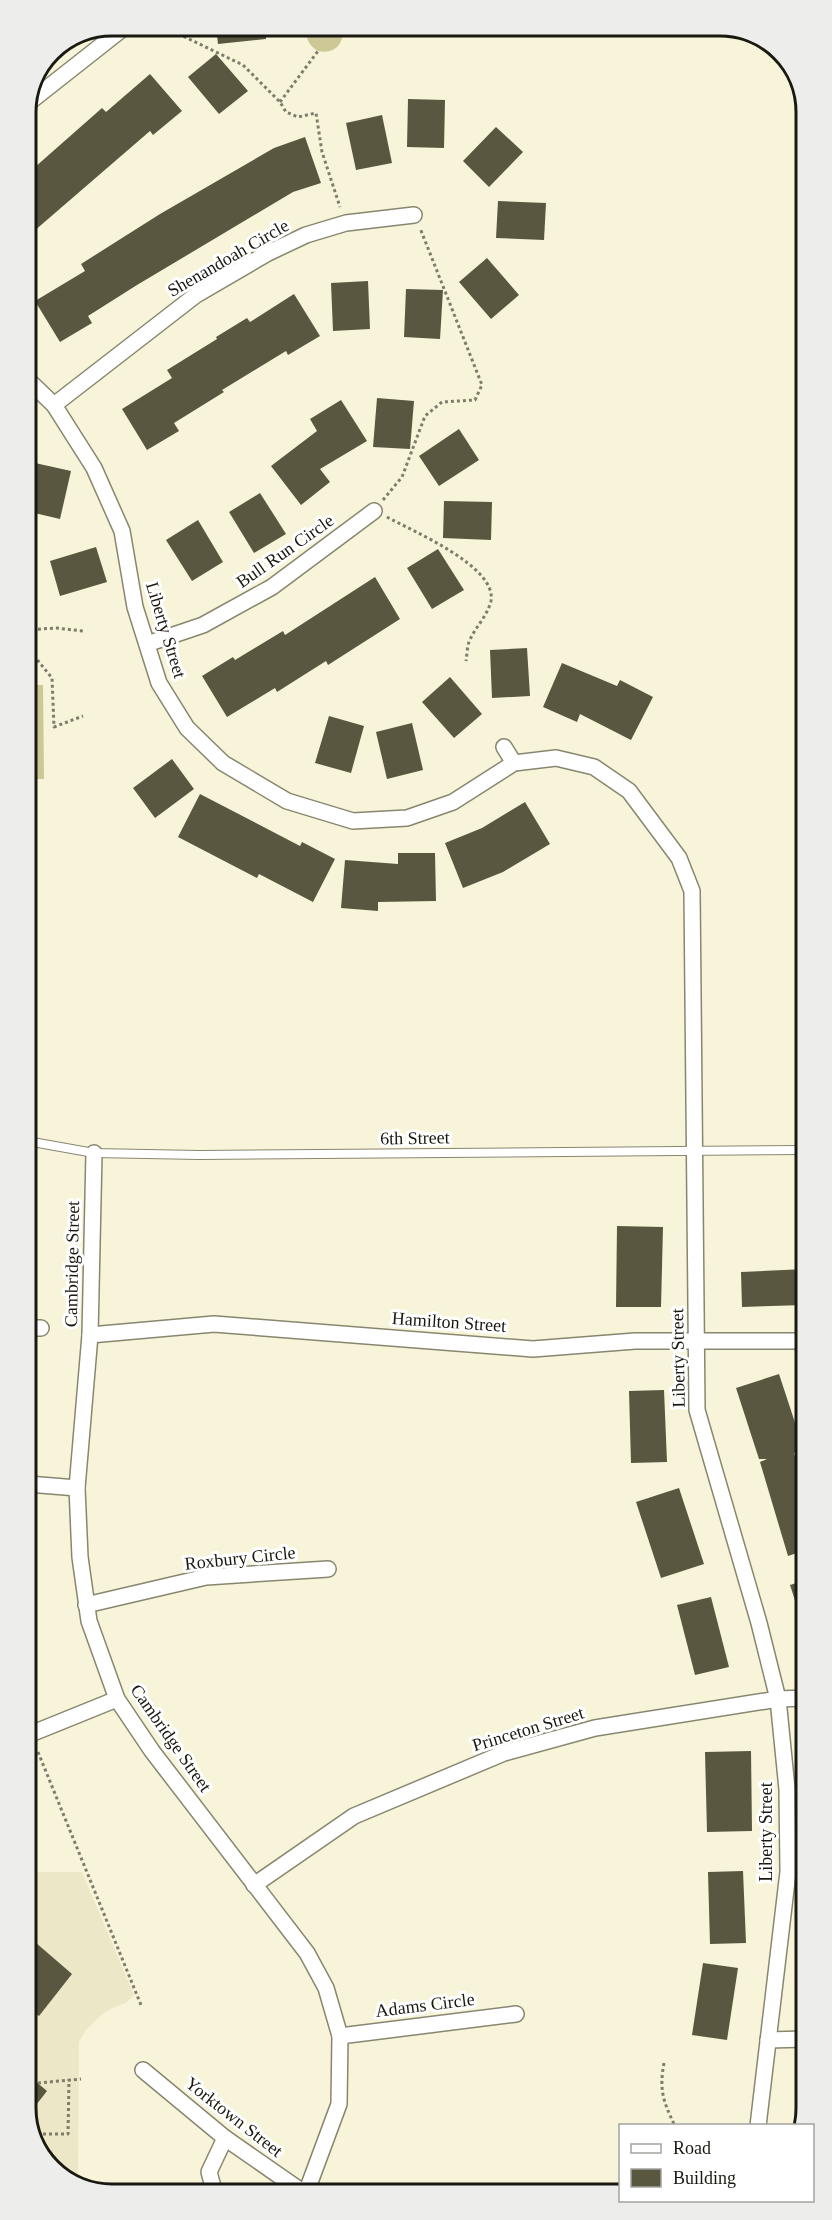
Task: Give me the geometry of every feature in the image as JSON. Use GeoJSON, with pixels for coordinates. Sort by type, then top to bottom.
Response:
{"type":"FeatureCollection","features":[{"type":"Feature","properties":{"kind":"street"},"geometry":{"type":"LineString","coordinates":[[38,95],[113,36]]}},
{"type":"Feature","properties":{"kind":"street","name":"Shenandoah Circle"},"geometry":{"type":"LineString","coordinates":[[54,405],[196,295],[268,253],[306,235],[346,223],[414,215]]}},
{"type":"Feature","properties":{"kind":"street","name":"Liberty Street"},"geometry":{"type":"LineString","coordinates":[[36,388],[54,405],[94,468],[122,531],[135,608],[159,683],[187,728],[223,763],[287,801],[353,821],[407,818],[453,802],[514,763],[556,758],[594,767],[628,791],[680,858],[693,891],[697,1410],[759,1623],[778,1699],[787,1789],[788,1872],[758,2124]]}},
{"type":"Feature","properties":{"kind":"street","name":"Bull Run Circle"},"geometry":{"type":"LineString","coordinates":[[147,644],[203,625],[272,587],[374,511]]}},
{"type":"Feature","properties":{"kind":"street"},"geometry":{"type":"LineString","coordinates":[[504,747],[514,763]]}},
{"type":"Feature","properties":{"kind":"street","name":"Cambridge Street"},"geometry":{"type":"LineString","coordinates":[[94,1153],[90,1335],[77,1488],[80,1557],[89,1621],[117,1699],[152,1751],[307,1953],[326,1988],[340,2036],[339,2104],[308,2184]]}},
{"type":"Feature","properties":{"kind":"street","name":"Hamilton Street"},"geometry":{"type":"LineString","coordinates":[[90,1335],[214,1324],[533,1348],[635,1341],[796,1341]]}},
{"type":"Feature","properties":{"kind":"street"},"geometry":{"type":"LineString","coordinates":[[36,1485],[77,1488]]}},
{"type":"Feature","properties":{"kind":"street","name":"Roxbury Circle"},"geometry":{"type":"LineString","coordinates":[[86,1605],[206,1577],[328,1569]]}},
{"type":"Feature","properties":{"kind":"street","name":"Princeton Street"},"geometry":{"type":"LineString","coordinates":[[254,1885],[354,1816],[504,1753],[596,1728],[778,1699],[796,1698]]}},
{"type":"Feature","properties":{"kind":"street"},"geometry":{"type":"LineString","coordinates":[[36,1732],[117,1699]]}},
{"type":"Feature","properties":{"kind":"street","name":"Adams Circle"},"geometry":{"type":"LineString","coordinates":[[340,2036],[516,2014]]}},
{"type":"Feature","properties":{"kind":"street"},"geometry":{"type":"LineString","coordinates":[[768,2040],[796,2039]]}},
{"type":"Feature","properties":{"kind":"street","name":"Yorktown Street"},"geometry":{"type":"LineString","coordinates":[[143,2070],[225,2138],[292,2184]]}},
{"type":"Feature","properties":{"kind":"street"},"geometry":{"type":"LineString","coordinates":[[212,2184],[209,2172],[225,2138]]}},
{"type":"Feature","properties":{"kind":"lane","name":"6th Street"},"geometry":{"type":"LineString","coordinates":[[36,1143],[94,1153],[199,1155],[796,1150]]}},
{"type":"Feature","properties":{"kind":"path"},"geometry":{"type":"LineString","coordinates":[[183,36],[243,65],[280,102],[286,112],[298,117],[316,113],[322,152],[346,223]]}},
{"type":"Feature","properties":{"kind":"path"},"geometry":{"type":"LineString","coordinates":[[280,102],[318,51]]}},
{"type":"Feature","properties":{"kind":"path"},"geometry":{"type":"LineString","coordinates":[[414,215],[482,385],[475,400],[442,402],[425,416],[402,477],[374,511],[474,566],[485,580],[491,598],[487,614],[469,643],[466,660]]}},
{"type":"Feature","properties":{"kind":"path"},"geometry":{"type":"LineString","coordinates":[[36,629],[56,628],[83,631]]}},
{"type":"Feature","properties":{"kind":"path"},"geometry":{"type":"LineString","coordinates":[[36,658],[52,678],[54,727],[83,716]]}},
{"type":"Feature","properties":{"kind":"path"},"geometry":{"type":"LineString","coordinates":[[38,1752],[141,2005]]}},
{"type":"Feature","properties":{"kind":"path"},"geometry":{"type":"LineString","coordinates":[[664,2063],[660,2084],[674,2124]]}},
{"type":"Feature","properties":{"kind":"path"},"geometry":{"type":"LineString","coordinates":[[41,2134],[68,2134],[69,2079]]}},
{"type":"Feature","properties":{"kind":"path"},"geometry":{"type":"LineString","coordinates":[[38,2083],[81,2079]]}},
{"type":"Feature","properties":{"kind":"shaded area"},"geometry":{"type":"Polygon","coordinates":[[[307,36],[342,36],[338,46],[324,52],[318,51],[307,36]]]}},
{"type":"Feature","properties":{"kind":"shaded area"},"geometry":{"type":"Polygon","coordinates":[[[36,685],[43,685],[44,779],[36,779],[36,685]]]}},
{"type":"Feature","properties":{"kind":"shaded area"},"geometry":{"type":"Polygon","coordinates":[[[36,1872],[82,1872],[134,1995],[126,2003],[100,2016],[85,2031],[79,2042],[78,2176],[66,2168],[49,2150],[42,2137],[37,2118],[36,1872]]]}},
{"type":"Feature","properties":{"kind":"building"},"geometry":{"type":"Polygon","coordinates":[[[217,36],[266,36],[266,39],[218,44],[217,36]]]}},
{"type":"Feature","properties":{"kind":"building"},"geometry":{"type":"Polygon","coordinates":[[[216,54],[248,91],[219,114],[188,77],[216,54]]]}},
{"type":"Feature","properties":{"kind":"building"},"geometry":{"type":"Polygon","coordinates":[[[150,74],[182,111],[153,135],[150,131],[36,229],[36,166],[102,108],[106,112],[150,74]]]}},
{"type":"Feature","properties":{"kind":"building"},"geometry":{"type":"Polygon","coordinates":[[[408,99],[445,100],[444,148],[407,147],[408,99]]]}},
{"type":"Feature","properties":{"kind":"building"},"geometry":{"type":"Polygon","coordinates":[[[382,115],[392,163],[356,170],[346,123],[382,115]]]}},
{"type":"Feature","properties":{"kind":"building"},"geometry":{"type":"Polygon","coordinates":[[[496,127],[523,152],[489,187],[463,161],[496,127]]]}},
{"type":"Feature","properties":{"kind":"building"},"geometry":{"type":"Polygon","coordinates":[[[305,137],[321,183],[293,192],[137,285],[88,316],[92,323],[60,342],[36,300],[85,271],[81,264],[160,214],[274,148],[305,137]]]}},
{"type":"Feature","properties":{"kind":"building"},"geometry":{"type":"Polygon","coordinates":[[[498,201],[546,203],[544,240],[496,238],[498,201]]]}},
{"type":"Feature","properties":{"kind":"building"},"geometry":{"type":"Polygon","coordinates":[[[487,258],[519,295],[491,319],[459,282],[487,258]]]}},
{"type":"Feature","properties":{"kind":"building"},"geometry":{"type":"Polygon","coordinates":[[[368,281],[370,329],[333,331],[331,283],[368,281]]]}},
{"type":"Feature","properties":{"kind":"building"},"geometry":{"type":"Polygon","coordinates":[[[406,289],[443,290],[440,339],[404,337],[406,289]]]}},
{"type":"Feature","properties":{"kind":"building"},"geometry":{"type":"Polygon","coordinates":[[[294,294],[320,336],[288,355],[286,351],[222,390],[224,392],[174,423],[179,431],[147,450],[122,409],[172,378],[167,370],[217,339],[216,337],[247,318],[250,322],[294,294]]]}},
{"type":"Feature","properties":{"kind":"building"},"geometry":{"type":"Polygon","coordinates":[[[377,398],[414,401],[410,449],[373,447],[377,398]]]}},
{"type":"Feature","properties":{"kind":"building"},"geometry":{"type":"Polygon","coordinates":[[[341,400],[367,441],[320,469],[330,482],[301,505],[271,466],[317,431],[310,419],[341,400]]]}},
{"type":"Feature","properties":{"kind":"building"},"geometry":{"type":"Polygon","coordinates":[[[459,429],[479,460],[439,486],[419,456],[459,429]]]}},
{"type":"Feature","properties":{"kind":"building"},"geometry":{"type":"Polygon","coordinates":[[[36,463],[71,471],[60,519],[36,513],[36,463]]]}},
{"type":"Feature","properties":{"kind":"building"},"geometry":{"type":"Polygon","coordinates":[[[260,493],[286,534],[254,553],[229,512],[260,493]]]}},
{"type":"Feature","properties":{"kind":"building"},"geometry":{"type":"Polygon","coordinates":[[[444,501],[492,502],[491,540],[443,538],[444,501]]]}},
{"type":"Feature","properties":{"kind":"building"},"geometry":{"type":"Polygon","coordinates":[[[198,520],[223,562],[192,581],[166,540],[198,520]]]}},
{"type":"Feature","properties":{"kind":"building"},"geometry":{"type":"Polygon","coordinates":[[[96,547],[107,582],[60,596],[50,561],[96,547]]]}},
{"type":"Feature","properties":{"kind":"building"},"geometry":{"type":"Polygon","coordinates":[[[438,549],[464,590],[432,609],[407,568],[438,549]]]}},
{"type":"Feature","properties":{"kind":"building"},"geometry":{"type":"Polygon","coordinates":[[[375,577],[400,619],[328,665],[326,661],[277,692],[275,688],[227,717],[202,676],[233,657],[235,660],[283,631],[285,635],[375,577]]]}},
{"type":"Feature","properties":{"kind":"building"},"geometry":{"type":"Polygon","coordinates":[[[527,648],[530,696],[492,698],[490,650],[527,648]]]}},
{"type":"Feature","properties":{"kind":"building"},"geometry":{"type":"Polygon","coordinates":[[[562,663],[617,686],[620,680],[653,697],[631,740],[580,714],[577,722],[543,707],[562,663]]]}},
{"type":"Feature","properties":{"kind":"building"},"geometry":{"type":"Polygon","coordinates":[[[450,677],[482,714],[454,738],[422,702],[450,677]]]}},
{"type":"Feature","properties":{"kind":"building"},"geometry":{"type":"Polygon","coordinates":[[[329,716],[364,726],[351,773],[315,763],[329,716]]]}},
{"type":"Feature","properties":{"kind":"building"},"geometry":{"type":"Polygon","coordinates":[[[412,723],[423,770],[387,779],[376,732],[412,723]]]}},
{"type":"Feature","properties":{"kind":"building"},"geometry":{"type":"Polygon","coordinates":[[[172,759],[194,789],[155,818],[133,788],[172,759]]]}},
{"type":"Feature","properties":{"kind":"building"},"geometry":{"type":"Polygon","coordinates":[[[200,794],[300,846],[302,842],[335,859],[313,902],[259,874],[257,878],[178,837],[200,794]]]}},
{"type":"Feature","properties":{"kind":"building"},"geometry":{"type":"Polygon","coordinates":[[[525,802],[550,844],[503,872],[463,888],[445,843],[482,828],[525,802]]]}},
{"type":"Feature","properties":{"kind":"building"},"geometry":{"type":"Polygon","coordinates":[[[398,853],[435,853],[436,901],[378,902],[378,911],[341,908],[345,860],[398,864],[398,853]]]}},
{"type":"Feature","properties":{"kind":"building"},"geometry":{"type":"Polygon","coordinates":[[[617,1226],[663,1227],[661,1307],[616,1307],[617,1226]]]}},
{"type":"Feature","properties":{"kind":"building"},"geometry":{"type":"Polygon","coordinates":[[[796,1269],[796,1305],[742,1307],[741,1272],[796,1269]]]}},
{"type":"Feature","properties":{"kind":"building"},"geometry":{"type":"Polygon","coordinates":[[[779,1374],[796,1426],[796,1452],[794,1453],[796,1460],[796,1553],[788,1556],[760,1462],[767,1459],[759,1459],[736,1388],[779,1374]]]}},
{"type":"Feature","properties":{"kind":"building"},"geometry":{"type":"Polygon","coordinates":[[[664,1390],[667,1462],[631,1463],[629,1391],[664,1390]]]}},
{"type":"Feature","properties":{"kind":"building"},"geometry":{"type":"Polygon","coordinates":[[[679,1488],[704,1564],[661,1578],[636,1502],[679,1488]]]}},
{"type":"Feature","properties":{"kind":"building"},"geometry":{"type":"Polygon","coordinates":[[[796,1583],[796,1603],[790,1585],[796,1583]]]}},
{"type":"Feature","properties":{"kind":"building"},"geometry":{"type":"Polygon","coordinates":[[[711,1597],[729,1667],[695,1675],[677,1605],[711,1597]]]}},
{"type":"Feature","properties":{"kind":"building"},"geometry":{"type":"Polygon","coordinates":[[[751,1751],[752,1831],[707,1832],[705,1752],[751,1751]]]}},
{"type":"Feature","properties":{"kind":"building"},"geometry":{"type":"Polygon","coordinates":[[[743,1871],[746,1943],[710,1944],[708,1872],[743,1871]]]}},
{"type":"Feature","properties":{"kind":"building"},"geometry":{"type":"Polygon","coordinates":[[[36,1943],[72,1974],[39,2016],[36,2014],[36,1943]]]}},
{"type":"Feature","properties":{"kind":"building"},"geometry":{"type":"Polygon","coordinates":[[[703,1963],[738,1968],[727,2040],[692,2035],[703,1963]]]}},
{"type":"Feature","properties":{"kind":"building"},"geometry":{"type":"Polygon","coordinates":[[[36,2082],[47,2091],[36,2105],[36,2082]]]}}]}
